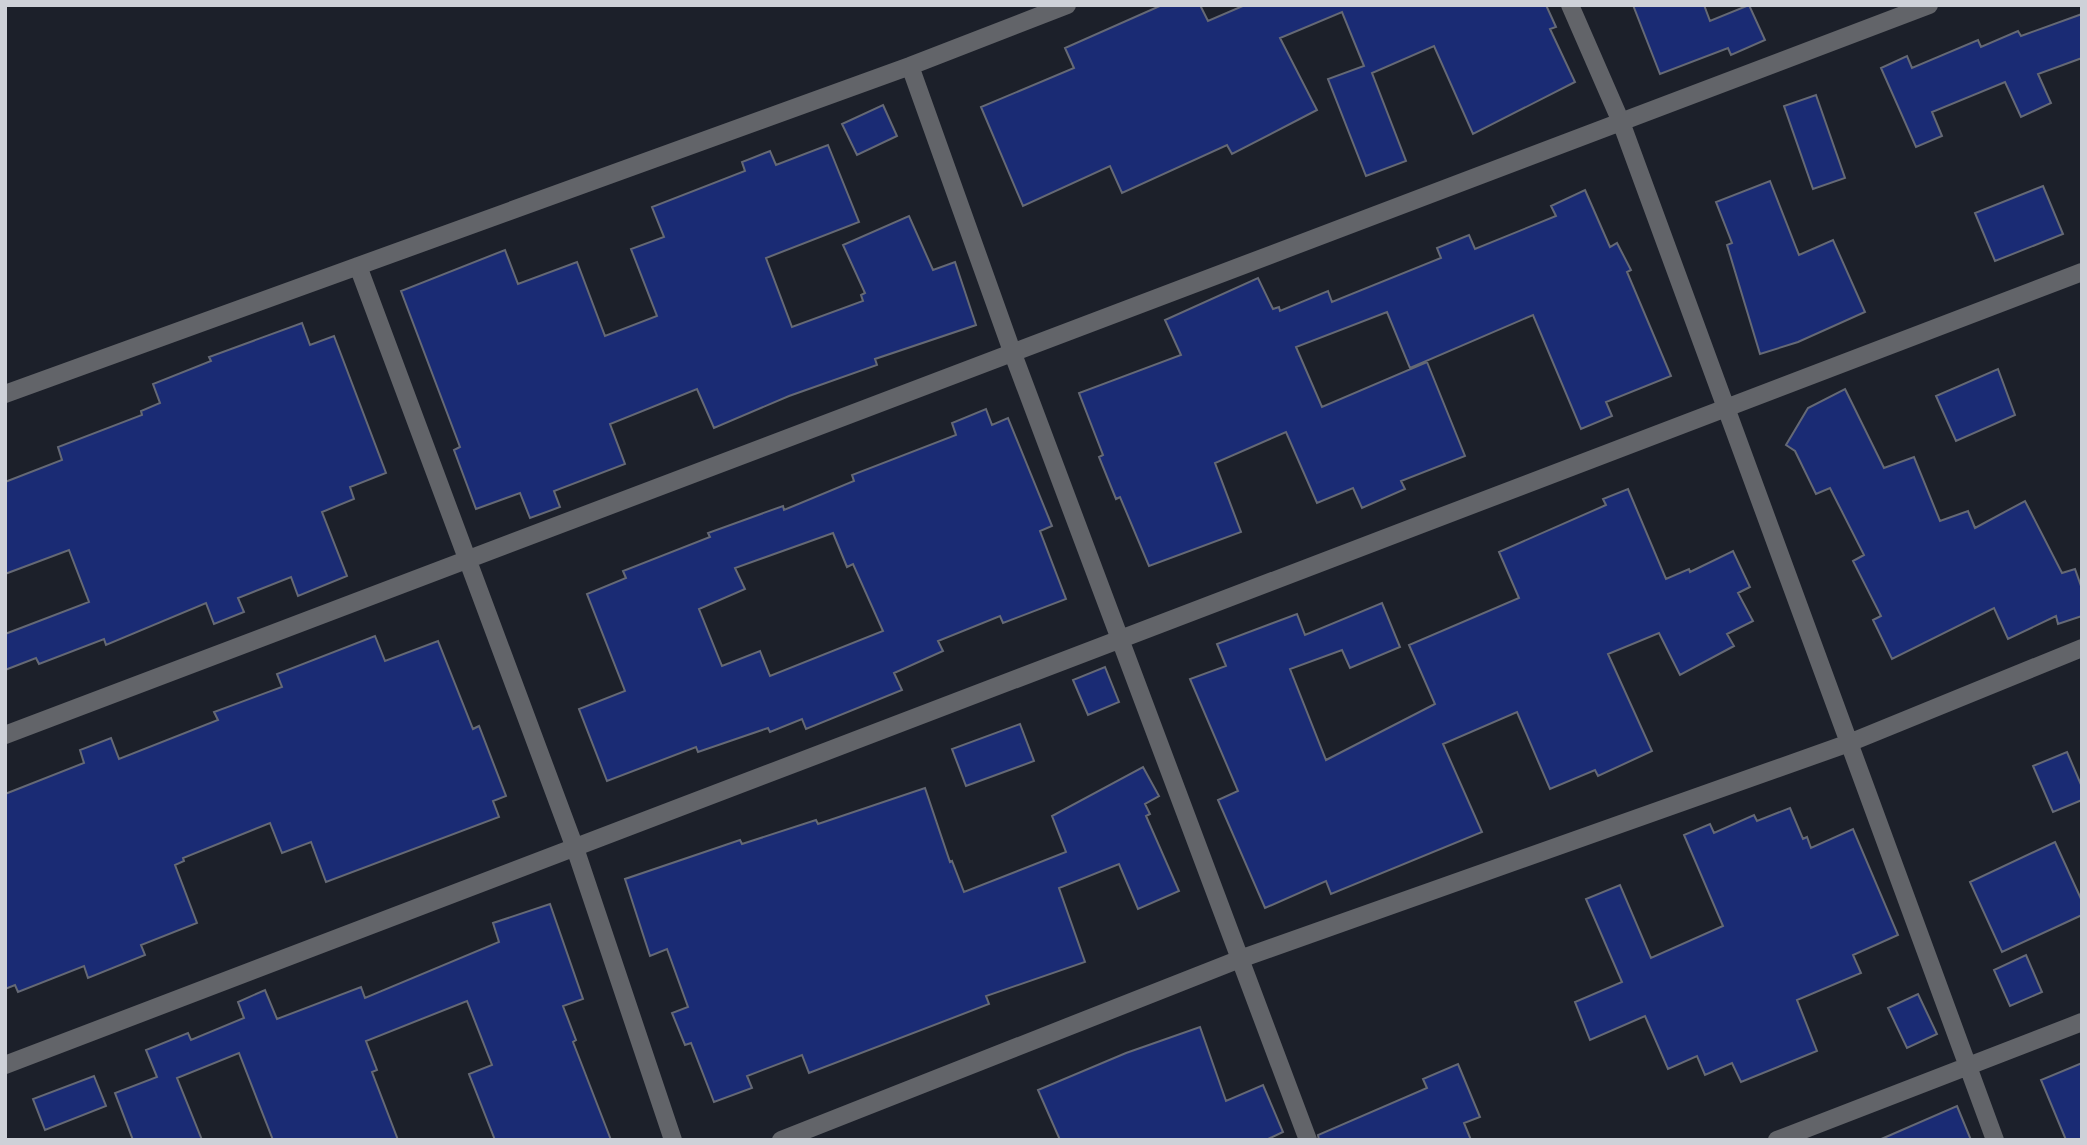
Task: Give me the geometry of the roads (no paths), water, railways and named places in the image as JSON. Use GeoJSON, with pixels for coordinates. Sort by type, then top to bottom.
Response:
{"type":"FeatureCollection","features":[{"type":"Feature","properties":{"kind":"street"},"geometry":{"type":"LineString","coordinates":[[5,394],[910,66],[1067,5]]}},
{"type":"Feature","properties":{"kind":"street"},"geometry":{"type":"LineString","coordinates":[[1570,5],[1621,122],[1995,1140]]}},
{"type":"Feature","properties":{"kind":"street"},"geometry":{"type":"LineString","coordinates":[[5,735],[1929,5]]}},
{"type":"Feature","properties":{"kind":"street"},"geometry":{"type":"LineString","coordinates":[[910,66],[1013,354],[1308,1140]]}},
{"type":"Feature","properties":{"kind":"street"},"geometry":{"type":"LineString","coordinates":[[358,266],[465,559],[575,848],[673,1140]]}},
{"type":"Feature","properties":{"kind":"street"},"geometry":{"type":"LineString","coordinates":[[5,1065],[2082,272]]}},
{"type":"Feature","properties":{"kind":"street"},"geometry":{"type":"LineString","coordinates":[[781,1140],[1240,959],[1849,743],[2082,648]]}},
{"type":"Feature","properties":{"kind":"street"},"geometry":{"type":"LineString","coordinates":[[1777,1140],[2082,1022]]}}]}
